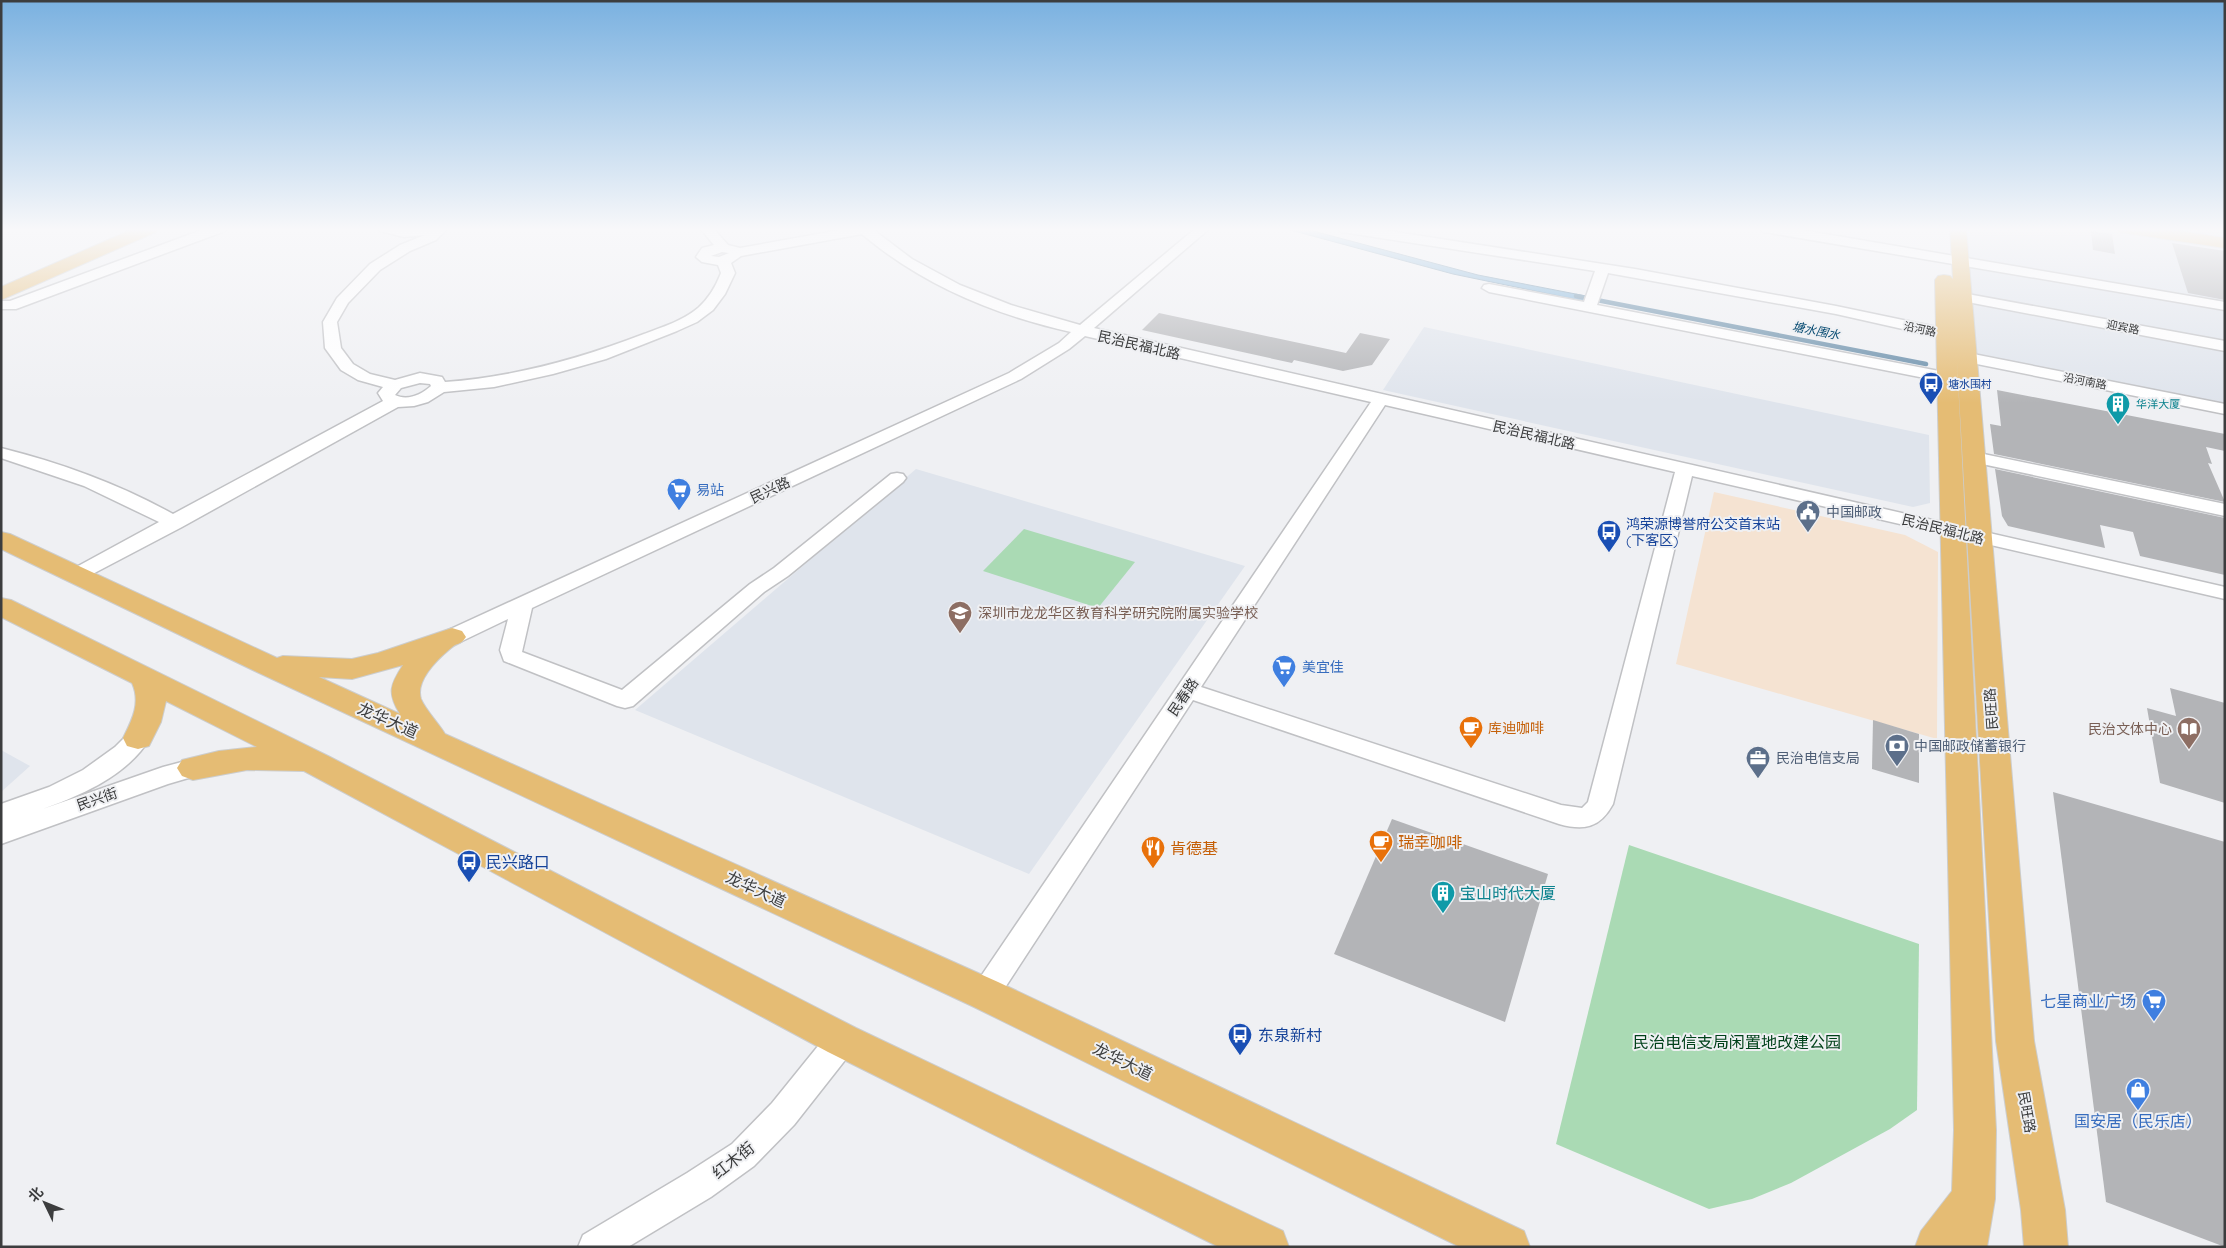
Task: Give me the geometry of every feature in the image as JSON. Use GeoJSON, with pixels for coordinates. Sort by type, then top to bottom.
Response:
{"type":"FeatureCollection","features":[{"type":"Feature","properties":{"kind":"main road"},"geometry":{"type":"LineString","coordinates":[[4,304],[38,286]]}},
{"type":"Feature","properties":{"kind":"main road","name":"民旺路"},"geometry":{"type":"LineString","coordinates":[[1952,286],[1967,534],[2015,1041],[2048,1243]]}},
{"type":"Feature","properties":{"kind":"main road","name":"民旺路"},"geometry":{"type":"LineString","coordinates":[[1959,286],[1962,297],[1956,357],[1974,457],[1967,534],[1975,1130],[1972,1199],[1965,1247]]}},
{"type":"Feature","properties":{"kind":"main road","name":"龙华大道"},"geometry":{"type":"LineString","coordinates":[[1,540],[267,665],[985,994],[1508,1247]]}},
{"type":"Feature","properties":{"kind":"main road"},"geometry":{"type":"LineString","coordinates":[[1,606],[319,765],[842,1040],[1268,1247]]}},
{"type":"Feature","properties":{"kind":"main road"},"geometry":{"type":"LineString","coordinates":[[267,665],[321,669],[352,668],[394,659],[452,638]]}},
{"type":"Feature","properties":{"kind":"main road"},"geometry":{"type":"LineString","coordinates":[[434,741],[406,699],[405,692],[410,675],[420,662],[436,647],[452,638]]}},
{"type":"Feature","properties":{"kind":"main road"},"geometry":{"type":"LineString","coordinates":[[138,738],[149,715],[152,699],[148,683],[141,675]]}},
{"type":"Feature","properties":{"kind":"main road"},"geometry":{"type":"LineString","coordinates":[[193,768],[256,759],[286,759],[319,765]]}},
{"type":"Feature","properties":{"kind":"main road"},"geometry":{"type":"LineString","coordinates":[[1937,1247],[1972,1199]]}},
{"type":"Feature","properties":{"kind":"street"},"geometry":{"type":"LineString","coordinates":[[4,304],[54,286]]}},
{"type":"Feature","properties":{"kind":"street"},"geometry":{"type":"LineString","coordinates":[[356,286],[342,301],[330,322],[333,348],[347,367],[395,393]]}},
{"type":"Feature","properties":{"kind":"street"},"geometry":{"type":"LineString","coordinates":[[76,575],[175,523],[420,378],[436,380],[439,387],[504,382],[548,372],[640,341],[684,323],[702,312],[721,293],[723,286]]}},
{"type":"Feature","properties":{"kind":"street","name":"民治民福北路"},"geometry":{"type":"LineString","coordinates":[[950,286],[1006,309],[1082,331],[2225,593]]}},
{"type":"Feature","properties":{"kind":"street","name":"民兴路"},"geometry":{"type":"LineString","coordinates":[[452,638],[1015,376],[1056,351],[1135,286]]}},
{"type":"Feature","properties":{"kind":"street"},"geometry":{"type":"LineString","coordinates":[[1591,302],[1597,286]]}},
{"type":"Feature","properties":{"kind":"street","name":"沿河路"},"geometry":{"type":"LineString","coordinates":[[1705,286],[1836,310],[1956,357]]}},
{"type":"Feature","properties":{"kind":"street"},"geometry":{"type":"LineString","coordinates":[[2110,286],[2225,306]]}},
{"type":"Feature","properties":{"kind":"street"},"geometry":{"type":"LineString","coordinates":[[1489,288],[1956,357]]}},
{"type":"Feature","properties":{"kind":"street","name":"迎宾路"},"geometry":{"type":"LineString","coordinates":[[1962,297],[2225,346]]}},
{"type":"Feature","properties":{"kind":"street","name":"沿河南路"},"geometry":{"type":"LineString","coordinates":[[1956,357],[2225,409]]}},
{"type":"Feature","properties":{"kind":"street","name":"民春路"},"geometry":{"type":"LineString","coordinates":[[985,994],[1380,400]]}},
{"type":"Feature","properties":{"kind":"street"},"geometry":{"type":"LineString","coordinates":[[1,453],[42,463],[144,505],[175,523]]}},
{"type":"Feature","properties":{"kind":"street"},"geometry":{"type":"LineString","coordinates":[[1974,457],[2225,510]]}},
{"type":"Feature","properties":{"kind":"street"},"geometry":{"type":"LineString","coordinates":[[1188,690],[1559,814],[1573,818],[1586,818],[1596,813],[1600,804],[1685,469]]}},
{"type":"Feature","properties":{"kind":"street"},"geometry":{"type":"LineString","coordinates":[[523,604],[511,650],[512,656],[625,700],[757,588],[781,572],[897,478]]}},
{"type":"Feature","properties":{"kind":"street","name":"民兴街"},"geometry":{"type":"LineString","coordinates":[[1,814],[84,783],[107,768],[138,738]]}},
{"type":"Feature","properties":{"kind":"street","name":"民兴街"},"geometry":{"type":"LineString","coordinates":[[1,834],[155,779],[193,768]]}},
{"type":"Feature","properties":{"kind":"street","name":"红木街"},"geometry":{"type":"LineString","coordinates":[[596,1247],[699,1185],[743,1155],[783,1114],[842,1040]]}},
{"type":"Feature","properties":{"kind":"shaded area"},"geometry":{"type":"Polygon","coordinates":[[[1967,286],[2225,286],[2225,405],[1973,356],[1967,286]]]}},
{"type":"Feature","properties":{"kind":"shaded area"},"geometry":{"type":"Polygon","coordinates":[[[1424,327],[1929,435],[1930,503],[1913,507],[1383,390],[1424,327]]]}},
{"type":"Feature","properties":{"kind":"shaded area","name":"深圳市龙龙华区教育科学研究院附属实验学校"},"geometry":{"type":"Polygon","coordinates":[[[916,469],[1245,566],[1029,874],[635,710],[916,469]]]}},
{"type":"Feature","properties":{"kind":"shaded area"},"geometry":{"type":"Polygon","coordinates":[[[1714,492],[1905,535],[1938,552],[1937,739],[1676,664],[1714,492]]]}},
{"type":"Feature","properties":{"kind":"shaded area"},"geometry":{"type":"Polygon","coordinates":[[[1,750],[30,766],[1,792],[1,750]]]}},
{"type":"Feature","properties":{"kind":"green space"},"geometry":{"type":"Polygon","coordinates":[[[1024,529],[1135,562],[1098,608],[983,571],[1024,529]]]}},
{"type":"Feature","properties":{"kind":"green space","name":"民治电信支局闲置地改建公园"},"geometry":{"type":"Polygon","coordinates":[[[1629,845],[1919,944],[1917,1110],[1890,1129],[1791,1183],[1752,1199],[1709,1209],[1556,1144],[1629,845]]]}},
{"type":"Feature","properties":{"kind":"water"},"geometry":{"type":"Polygon","coordinates":[[[1512,286],[1536,286],[1586,296],[1583,301],[1512,286]]]}},
{"type":"Feature","properties":{"kind":"building"},"geometry":{"type":"Polygon","coordinates":[[[2186,286],[2225,286],[2225,300],[2188,293],[2186,286]]]}},
{"type":"Feature","properties":{"kind":"building"},"geometry":{"type":"Polygon","coordinates":[[[1159,313],[1346,353],[1360,333],[1390,339],[1372,365],[1343,371],[1294,360],[1292,363],[1142,330],[1159,313]]]}},
{"type":"Feature","properties":{"kind":"building"},"geometry":{"type":"Polygon","coordinates":[[[1997,390],[2225,434],[2225,451],[2206,447],[2212,464],[2208,463],[2225,502],[1994,454],[1990,424],[2001,426],[1997,390]]]}},
{"type":"Feature","properties":{"kind":"building"},"geometry":{"type":"Polygon","coordinates":[[[1995,469],[2225,518],[2225,575],[2140,556],[2133,532],[2100,525],[2105,548],[2008,526],[2002,516],[1995,469]]]}},
{"type":"Feature","properties":{"kind":"building","name":"民治文体中心"},"geometry":{"type":"Polygon","coordinates":[[[2170,688],[2225,703],[2225,803],[2160,783],[2147,708],[2176,716],[2170,688]]]}},
{"type":"Feature","properties":{"kind":"building"},"geometry":{"type":"Polygon","coordinates":[[[1873,720],[1919,734],[1919,783],[1872,769],[1873,720]]]}},
{"type":"Feature","properties":{"kind":"building","name":"七星商业广场"},"geometry":{"type":"Polygon","coordinates":[[[2053,792],[2225,842],[2225,1247],[2106,1202],[2053,792]]]}},
{"type":"Feature","properties":{"kind":"building","name":"宝山时代大厦"},"geometry":{"type":"Polygon","coordinates":[[[1392,819],[1548,874],[1505,1022],[1334,954],[1392,819]]]}},
{"type":"Feature","properties":{"kind":"waterway","name":"塘水围水"},"geometry":{"type":"LineString","coordinates":[[1576,296],[1926,364]]}},
{"type":"Feature","properties":{"kind":"place","name":"塘水围村"},"geometry":{"type":"Point","coordinates":[1931,405]}},
{"type":"Feature","properties":{"kind":"place","name":"华洋大厦"},"geometry":{"type":"Point","coordinates":[2118,425]}},
{"type":"Feature","properties":{"kind":"place","name":"易站"},"geometry":{"type":"Point","coordinates":[679,511]}},
{"type":"Feature","properties":{"kind":"place","name":"中国邮政"},"geometry":{"type":"Point","coordinates":[1808,533]}},
{"type":"Feature","properties":{"kind":"place","name":"鸿荣源博誉府公交首末站 (下客区)"},"geometry":{"type":"Point","coordinates":[1609,553]}},
{"type":"Feature","properties":{"kind":"place","name":"深圳市龙龙华区教育科学研究院附属实验学校"},"geometry":{"type":"Point","coordinates":[960,634]}},
{"type":"Feature","properties":{"kind":"place","name":"美宜佳"},"geometry":{"type":"Point","coordinates":[1284,688]}},
{"type":"Feature","properties":{"kind":"place","name":"库迪咖啡"},"geometry":{"type":"Point","coordinates":[1471,749]}},
{"type":"Feature","properties":{"kind":"place","name":"民治文体中心"},"geometry":{"type":"Point","coordinates":[2189,750]}},
{"type":"Feature","properties":{"kind":"place","name":"中国邮政储蓄银行"},"geometry":{"type":"Point","coordinates":[1897,767]}},
{"type":"Feature","properties":{"kind":"place","name":"民治电信支局"},"geometry":{"type":"Point","coordinates":[1758,779]}},
{"type":"Feature","properties":{"kind":"place","name":"瑞幸咖啡"},"geometry":{"type":"Point","coordinates":[1381,863]}},
{"type":"Feature","properties":{"kind":"place","name":"肯德基"},"geometry":{"type":"Point","coordinates":[1153,869]}},
{"type":"Feature","properties":{"kind":"place","name":"民兴路口"},"geometry":{"type":"Point","coordinates":[469,883]}},
{"type":"Feature","properties":{"kind":"place","name":"宝山时代大厦"},"geometry":{"type":"Point","coordinates":[1443,914]}},
{"type":"Feature","properties":{"kind":"place","name":"七星商业广场"},"geometry":{"type":"Point","coordinates":[2154,1022]}},
{"type":"Feature","properties":{"kind":"place","name":"东泉新村"},"geometry":{"type":"Point","coordinates":[1240,1056]}},
{"type":"Feature","properties":{"kind":"place","name":"国安居（民乐店）"},"geometry":{"type":"Point","coordinates":[2138,1111]}}]}
